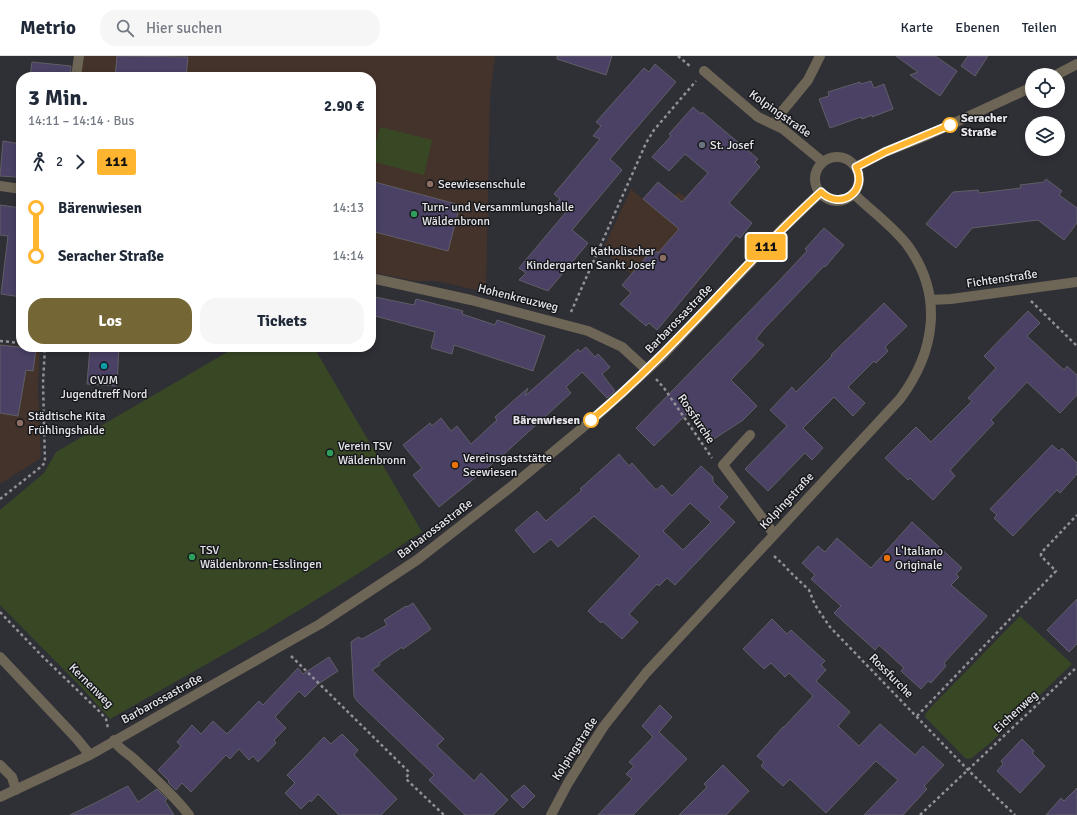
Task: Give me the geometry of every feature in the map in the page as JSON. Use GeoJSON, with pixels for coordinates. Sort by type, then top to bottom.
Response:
{"type":"FeatureCollection","features":[{"type":"Feature","properties":{"kind":"street"},"geometry":{"type":"LineString","coordinates":[[77,72],[79,56]]}},
{"type":"Feature","properties":{"kind":"street"},"geometry":{"type":"LineString","coordinates":[[774,124],[780,114],[808,80],[820,56]]}},
{"type":"Feature","properties":{"kind":"street"},"geometry":{"type":"LineString","coordinates":[[1065,70],[1077,64]]}},
{"type":"Feature","properties":{"kind":"street","name":"Kolpingstraße"},"geometry":{"type":"LineString","coordinates":[[704,71],[758,116],[789,133],[823,162]]}},
{"type":"Feature","properties":{"kind":"street"},"geometry":{"type":"LineString","coordinates":[[856,167],[885,152],[928,135],[1025,90]]}},
{"type":"Feature","properties":{"kind":"street"},"geometry":{"type":"LineString","coordinates":[[832,158],[842,158],[847,159],[856,167],[859,177],[857,188],[844,200],[839,201],[828,198],[817,186],[817,172],[823,162],[832,158]]}},
{"type":"Feature","properties":{"kind":"street"},"geometry":{"type":"LineString","coordinates":[[0,186],[16,188]]}},
{"type":"Feature","properties":{"kind":"street","name":"Barbarossastraße"},"geometry":{"type":"LineString","coordinates":[[0,797],[90,755],[320,624],[372,590],[443,540],[593,419],[647,370],[783,228],[821,192]]}},
{"type":"Feature","properties":{"kind":"street","name":"Kolpingstraße"},"geometry":{"type":"LineString","coordinates":[[551,815],[586,754],[646,673],[887,412],[910,384],[919,368],[927,345],[931,323],[930,300],[920,267],[908,246],[894,230],[853,193]]}},
{"type":"Feature","properties":{"kind":"street","name":"Hohenkreuzweg"},"geometry":{"type":"LineString","coordinates":[[376,279],[471,300],[567,324],[596,334],[615,343],[629,352],[647,370]]}},
{"type":"Feature","properties":{"kind":"street","name":"Fichtenstraße"},"geometry":{"type":"LineString","coordinates":[[930,300],[950,299],[1077,282]]}},
{"type":"Feature","properties":{"kind":"street"},"geometry":{"type":"LineString","coordinates":[[750,435],[723,465],[774,534]]}},
{"type":"Feature","properties":{"kind":"street"},"geometry":{"type":"LineString","coordinates":[[0,657],[77,739],[90,755]]}},
{"type":"Feature","properties":{"kind":"street"},"geometry":{"type":"LineString","coordinates":[[114,740],[117,746],[128,753],[167,790],[189,815]]}},
{"type":"Feature","properties":{"kind":"street"},"geometry":{"type":"LineString","coordinates":[[0,765],[12,777],[16,790]]}},
{"type":"Feature","properties":{"kind":"path"},"geometry":{"type":"LineString","coordinates":[[567,324],[573,307],[650,137],[704,71]]}},
{"type":"Feature","properties":{"kind":"path"},"geometry":{"type":"LineString","coordinates":[[1024,289],[1034,305],[1077,346]]}},
{"type":"Feature","properties":{"kind":"path"},"geometry":{"type":"LineString","coordinates":[[0,341],[16,343]]}},
{"type":"Feature","properties":{"kind":"path"},"geometry":{"type":"LineString","coordinates":[[0,500],[45,462],[43,383],[45,352]]}},
{"type":"Feature","properties":{"kind":"path","name":"Rossfurche"},"geometry":{"type":"LineString","coordinates":[[647,370],[664,388],[716,463]]}},
{"type":"Feature","properties":{"kind":"path"},"geometry":{"type":"LineString","coordinates":[[917,716],[1056,571],[1041,556],[1041,553],[1077,515]]}},
{"type":"Feature","properties":{"kind":"path","name":"Rossfurche"},"geometry":{"type":"LineString","coordinates":[[763,545],[809,590],[816,605],[830,627],[968,770],[1014,815]]}},
{"type":"Feature","properties":{"kind":"path","name":"Kernenweg"},"geometry":{"type":"LineString","coordinates":[[0,612],[41,655],[106,718],[108,729],[114,740]]}},
{"type":"Feature","properties":{"kind":"path"},"geometry":{"type":"LineString","coordinates":[[281,646],[409,772],[406,779],[444,815]]}},
{"type":"Feature","properties":{"kind":"path","name":"Eichenweg"},"geometry":{"type":"LineString","coordinates":[[920,815],[1077,667]]}},
{"type":"Feature","properties":{"kind":"shaded area","name":"Seewiesenschule"},"geometry":{"type":"Polygon","coordinates":[[[84,56],[495,56],[490,96],[486,292],[436,281],[416,281],[376,273],[376,72],[82,72],[84,56]]]}},
{"type":"Feature","properties":{"kind":"shaded area","name":"Katholischer Kindergarten Sankt Josef"},"geometry":{"type":"Polygon","coordinates":[[[631,189],[660,213],[678,192],[686,197],[700,246],[716,260],[693,288],[692,286],[675,305],[677,307],[657,330],[649,323],[646,326],[621,304],[630,293],[622,285],[631,274],[602,251],[631,189]]]}},
{"type":"Feature","properties":{"kind":"shaded area","name":"Städtische Kita Frühlingshalde"},"geometry":{"type":"Polygon","coordinates":[[[0,344],[16,346],[16,352],[40,352],[38,387],[41,458],[0,484],[0,344]]]}},
{"type":"Feature","properties":{"kind":"green space"},"geometry":{"type":"Polygon","coordinates":[[[380,127],[432,140],[424,175],[376,162],[376,142],[380,127]]]}},
{"type":"Feature","properties":{"kind":"green space","name":"TSV Wäldenbronn-Esslingen"},"geometry":{"type":"Polygon","coordinates":[[[227,352],[317,352],[422,532],[345,582],[265,631],[110,719],[82,688],[0,605],[0,510],[44,473],[56,452],[227,352]]]}},
{"type":"Feature","properties":{"kind":"green space"},"geometry":{"type":"Polygon","coordinates":[[[1020,616],[1072,664],[990,743],[972,758],[965,758],[925,717],[926,713],[1020,616]]]}},
{"type":"Feature","properties":{"kind":"building"},"geometry":{"type":"Polygon","coordinates":[[[117,56],[188,57],[186,72],[115,72],[117,56]]]}},
{"type":"Feature","properties":{"kind":"building"},"geometry":{"type":"Polygon","coordinates":[[[557,56],[612,56],[606,75],[557,59],[557,56]]]}},
{"type":"Feature","properties":{"kind":"building"},"geometry":{"type":"Polygon","coordinates":[[[896,56],[935,56],[957,71],[940,96],[910,75],[918,72],[896,56]]]}},
{"type":"Feature","properties":{"kind":"building"},"geometry":{"type":"Polygon","coordinates":[[[968,56],[988,56],[975,76],[961,66],[968,56]]]}},
{"type":"Feature","properties":{"kind":"building"},"geometry":{"type":"Polygon","coordinates":[[[32,62],[71,66],[70,72],[31,72],[32,62]]]}},
{"type":"Feature","properties":{"kind":"building"},"geometry":{"type":"Polygon","coordinates":[[[655,64],[676,82],[610,159],[622,170],[572,230],[588,243],[548,291],[519,280],[526,273],[519,268],[566,212],[553,207],[560,199],[554,194],[600,139],[593,136],[601,126],[596,122],[644,68],[649,72],[655,64]]]}},
{"type":"Feature","properties":{"kind":"building"},"geometry":{"type":"Polygon","coordinates":[[[871,81],[874,88],[884,84],[893,109],[872,117],[872,115],[862,119],[861,117],[830,128],[819,99],[829,96],[828,92],[860,82],[861,84],[871,81]]]}},
{"type":"Feature","properties":{"kind":"building"},"geometry":{"type":"Polygon","coordinates":[[[693,107],[701,114],[702,112],[758,159],[755,162],[760,167],[729,203],[752,223],[740,238],[736,235],[657,330],[649,323],[646,326],[620,304],[631,293],[622,285],[653,249],[658,253],[679,229],[643,199],[658,182],[682,202],[708,173],[685,154],[669,171],[652,157],[671,136],[669,134],[693,107]]]}},
{"type":"Feature","properties":{"kind":"building"},"geometry":{"type":"Polygon","coordinates":[[[3,141],[16,143],[16,177],[0,176],[3,141]]]}},
{"type":"Feature","properties":{"kind":"building"},"geometry":{"type":"Polygon","coordinates":[[[1046,179],[1062,191],[1059,195],[1077,208],[1077,223],[1064,240],[1038,220],[972,228],[956,248],[926,224],[953,192],[978,190],[979,193],[1021,188],[1020,185],[1044,182],[1046,179]]]}},
{"type":"Feature","properties":{"kind":"building","name":"Turn- und Versammlungshalle Wäldenbronn"},"geometry":{"type":"Polygon","coordinates":[[[376,182],[460,205],[448,251],[376,232],[376,182]]]}},
{"type":"Feature","properties":{"kind":"building"},"geometry":{"type":"Polygon","coordinates":[[[0,205],[16,207],[16,296],[1,294],[8,236],[0,235],[0,205]]]}},
{"type":"Feature","properties":{"kind":"building"},"geometry":{"type":"Polygon","coordinates":[[[824,228],[844,245],[825,267],[824,266],[764,329],[756,339],[764,345],[731,380],[757,406],[743,420],[714,439],[693,408],[654,446],[636,428],[779,281],[807,251],[805,249],[824,228]]]}},
{"type":"Feature","properties":{"kind":"building"},"geometry":{"type":"Polygon","coordinates":[[[376,297],[414,305],[416,299],[463,311],[462,314],[495,325],[497,320],[545,336],[533,371],[454,345],[452,354],[431,348],[435,332],[376,316],[376,297]]]}},
{"type":"Feature","properties":{"kind":"building"},"geometry":{"type":"Polygon","coordinates":[[[884,303],[907,326],[885,347],[888,351],[876,363],[874,361],[848,387],[865,403],[853,416],[834,397],[803,428],[823,448],[812,460],[805,453],[768,491],[745,469],[787,426],[770,410],[792,387],[796,392],[884,303]]]}},
{"type":"Feature","properties":{"kind":"building"},"geometry":{"type":"Polygon","coordinates":[[[1028,311],[1040,323],[1027,336],[1064,370],[1067,366],[1077,375],[1077,395],[1060,413],[1027,382],[991,420],[994,423],[950,470],[955,476],[933,500],[910,478],[908,480],[885,458],[916,427],[931,442],[972,401],[968,398],[996,368],[984,356],[1028,311]]]}},
{"type":"Feature","properties":{"kind":"building","name":"Städtische Kita Frühlingshalde"},"geometry":{"type":"Polygon","coordinates":[[[0,345],[16,347],[16,352],[36,352],[33,371],[26,370],[18,416],[0,413],[0,345]]]}},
{"type":"Feature","properties":{"kind":"building"},"geometry":{"type":"Polygon","coordinates":[[[586,347],[595,357],[598,354],[610,367],[602,374],[615,391],[607,398],[582,372],[566,387],[571,393],[503,455],[439,507],[413,475],[422,468],[403,445],[430,423],[432,426],[441,418],[451,431],[457,426],[471,444],[497,420],[495,417],[528,388],[525,396],[578,349],[580,352],[586,347]]]}},
{"type":"Feature","properties":{"kind":"building","name":"CVJM Jugendtreff Nord"},"geometry":{"type":"Polygon","coordinates":[[[90,352],[119,352],[117,386],[87,384],[90,352]]]}},
{"type":"Feature","properties":{"kind":"building"},"geometry":{"type":"Polygon","coordinates":[[[1052,445],[1059,451],[1062,448],[1077,463],[1077,474],[1060,493],[1057,490],[1013,536],[994,518],[997,515],[990,509],[1052,445]]]}},
{"type":"Feature","properties":{"kind":"building"},"geometry":{"type":"Polygon","coordinates":[[[619,454],[629,466],[632,463],[656,490],[662,485],[672,496],[701,466],[713,477],[713,482],[728,497],[719,507],[735,522],[675,585],[667,578],[659,586],[657,584],[629,614],[638,622],[622,639],[588,611],[640,556],[594,516],[558,547],[551,539],[534,553],[515,530],[537,511],[546,521],[582,490],[580,489],[619,454]],[[690,503],[663,531],[683,550],[711,522],[690,503]]]}},
{"type":"Feature","properties":{"kind":"building"},"geometry":{"type":"Polygon","coordinates":[[[912,522],[962,568],[956,574],[959,577],[951,585],[987,616],[944,663],[946,666],[931,683],[928,681],[921,689],[901,671],[904,668],[879,645],[875,650],[834,613],[841,606],[811,579],[815,575],[802,563],[818,546],[825,552],[837,538],[871,568],[912,522]]]}},
{"type":"Feature","properties":{"kind":"building"},"geometry":{"type":"Polygon","coordinates":[[[1077,599],[1077,644],[1069,652],[1047,630],[1077,599]]]}},
{"type":"Feature","properties":{"kind":"building"},"geometry":{"type":"Polygon","coordinates":[[[413,603],[431,629],[403,649],[402,647],[379,663],[380,665],[372,670],[444,739],[437,746],[474,781],[481,773],[508,800],[493,815],[465,815],[429,780],[434,775],[357,701],[354,696],[351,642],[358,637],[362,639],[387,625],[384,620],[413,603]]]}},
{"type":"Feature","properties":{"kind":"building"},"geometry":{"type":"Polygon","coordinates":[[[772,619],[787,634],[791,630],[825,661],[821,665],[826,670],[816,681],[850,712],[838,726],[859,746],[880,724],[915,755],[923,746],[944,765],[924,786],[927,789],[903,815],[864,815],[898,780],[876,761],[826,813],[790,779],[783,786],[761,766],[764,762],[757,756],[813,696],[789,673],[785,677],[771,663],[764,669],[743,649],[772,619]]]}},
{"type":"Feature","properties":{"kind":"building"},"geometry":{"type":"Polygon","coordinates":[[[329,657],[338,671],[318,684],[305,697],[299,691],[275,717],[286,728],[274,740],[276,743],[258,762],[253,756],[249,760],[239,749],[230,759],[226,755],[191,792],[182,783],[176,790],[158,770],[181,746],[177,742],[192,725],[201,734],[213,721],[227,734],[259,701],[263,705],[298,668],[303,674],[329,657]]]}},
{"type":"Feature","properties":{"kind":"building"},"geometry":{"type":"Polygon","coordinates":[[[660,705],[672,717],[659,732],[687,759],[633,815],[598,815],[632,779],[626,774],[634,766],[629,762],[653,737],[642,726],[660,705]]]}},
{"type":"Feature","properties":{"kind":"building"},"geometry":{"type":"Polygon","coordinates":[[[342,734],[358,750],[354,755],[397,799],[381,815],[339,815],[318,794],[311,802],[310,800],[301,809],[285,793],[295,783],[287,775],[324,737],[331,744],[342,734]]]}},
{"type":"Feature","properties":{"kind":"building"},"geometry":{"type":"Polygon","coordinates":[[[1022,739],[1034,751],[1032,753],[1045,766],[1020,793],[997,771],[1003,764],[1001,761],[1022,739]]]}},
{"type":"Feature","properties":{"kind":"building"},"geometry":{"type":"Polygon","coordinates":[[[723,765],[749,791],[726,815],[679,815],[707,787],[704,784],[723,765]]]}},
{"type":"Feature","properties":{"kind":"building"},"geometry":{"type":"Polygon","coordinates":[[[524,785],[535,796],[523,808],[511,796],[524,785]]]}},
{"type":"Feature","properties":{"kind":"building"},"geometry":{"type":"Polygon","coordinates":[[[128,786],[138,802],[157,789],[167,799],[165,801],[174,815],[70,815],[95,803],[128,786]]]}},
{"type":"Feature","properties":{"kind":"building"},"geometry":{"type":"Polygon","coordinates":[[[1077,788],[1077,815],[1046,815],[1061,798],[1064,801],[1077,788]]]}},
{"type":"Feature","properties":{"kind":"bus line","name":"111"},"geometry":{"type":"LineString","coordinates":[[591,420],[635,382],[663,355],[783,228],[821,192],[824,196],[833,200],[844,200],[857,188],[859,177],[856,167],[876,156],[950,125]]}},
{"type":"Feature","properties":{"kind":"place","name":"Seracher Straße"},"geometry":{"type":"Point","coordinates":[950,125]}},
{"type":"Feature","properties":{"kind":"place","name":"St. Josef"},"geometry":{"type":"Point","coordinates":[702,145]}},
{"type":"Feature","properties":{"kind":"place","name":"Seewiesenschule"},"geometry":{"type":"Point","coordinates":[430,184]}},
{"type":"Feature","properties":{"kind":"place","name":"Turn- und Versammlungshalle Wäldenbronn"},"geometry":{"type":"Point","coordinates":[414,214]}},
{"type":"Feature","properties":{"kind":"place","name":"Katholischer Kindergarten Sankt Josef"},"geometry":{"type":"Point","coordinates":[663,258]}},
{"type":"Feature","properties":{"kind":"place","name":"CVJM Jugendtreff Nord"},"geometry":{"type":"Point","coordinates":[104,366]}},
{"type":"Feature","properties":{"kind":"place","name":"Bärenwiesen"},"geometry":{"type":"Point","coordinates":[591,420]}},
{"type":"Feature","properties":{"kind":"place","name":"Städtische Kita Frühlingshalde"},"geometry":{"type":"Point","coordinates":[20,423]}},
{"type":"Feature","properties":{"kind":"place","name":"Verein TSV Wäldenbronn"},"geometry":{"type":"Point","coordinates":[330,453]}},
{"type":"Feature","properties":{"kind":"place","name":"Vereinsgaststätte Seewiesen"},"geometry":{"type":"Point","coordinates":[455,465]}},
{"type":"Feature","properties":{"kind":"place","name":"TSV Wäldenbronn-Esslingen"},"geometry":{"type":"Point","coordinates":[192,557]}},
{"type":"Feature","properties":{"kind":"place","name":"L'Italiano Originale"},"geometry":{"type":"Point","coordinates":[887,558]}}]}
